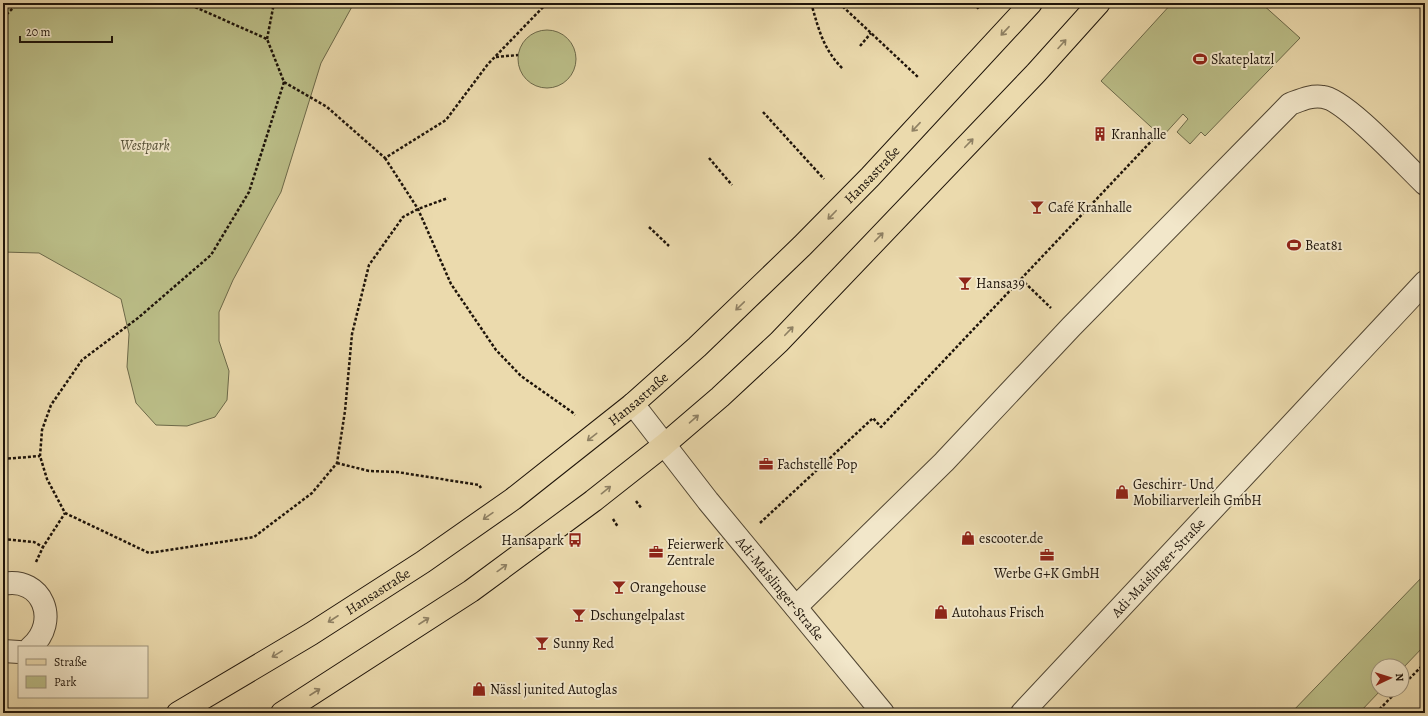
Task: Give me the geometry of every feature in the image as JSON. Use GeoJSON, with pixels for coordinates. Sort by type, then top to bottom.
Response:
{"type":"FeatureCollection","features":[{"type":"Feature","properties":{"kind":"main road","name":"Hansastraße"},"geometry":{"type":"LineString","coordinates":[[178,713],[311,634],[423,562],[513,499],[633,404],[697,347],[802,246],[870,177],[1031,3]]}},
{"type":"Feature","properties":{"kind":"main road"},"geometry":{"type":"LineString","coordinates":[[282,713],[471,591],[620,480],[664,445],[779,342],[1036,73],[1099,3]]}},
{"type":"Feature","properties":{"kind":"lane"},"geometry":{"type":"LineString","coordinates":[[796,607],[944,462],[1071,327],[1290,104],[1306,97],[1324,97],[1338,102],[1352,113],[1425,184]]}},
{"type":"Feature","properties":{"kind":"lane","name":"Adi-Maislinger-Straße"},"geometry":{"type":"LineString","coordinates":[[1022,713],[1425,282]]}},
{"type":"Feature","properties":{"kind":"lane","name":"Adi-Maislinger-Straße"},"geometry":{"type":"LineString","coordinates":[[633,404],[741,541],[883,713]]}},
{"type":"Feature","properties":{"kind":"lane"},"geometry":{"type":"LineString","coordinates":[[3,584],[16,583],[26,586],[35,592],[42,600],[46,621],[44,631],[38,640],[31,646]]}},
{"type":"Feature","properties":{"kind":"lane"},"geometry":{"type":"LineString","coordinates":[[3,651],[18,652]]}},
{"type":"Feature","properties":{"kind":"path"},"geometry":{"type":"LineString","coordinates":[[3,18],[18,3]]}},
{"type":"Feature","properties":{"kind":"path"},"geometry":{"type":"LineString","coordinates":[[186,3],[267,39]]}},
{"type":"Feature","properties":{"kind":"path"},"geometry":{"type":"LineString","coordinates":[[274,3],[267,39],[284,82],[327,107],[385,158],[418,209],[451,284],[496,350],[521,376],[572,412],[590,439]]}},
{"type":"Feature","properties":{"kind":"path"},"geometry":{"type":"LineString","coordinates":[[385,158],[446,120],[495,57],[547,3]]}},
{"type":"Feature","properties":{"kind":"path"},"geometry":{"type":"LineString","coordinates":[[839,3],[919,78]]}},
{"type":"Feature","properties":{"kind":"path"},"geometry":{"type":"LineString","coordinates":[[973,3],[980,10]]}},
{"type":"Feature","properties":{"kind":"path"},"geometry":{"type":"LineString","coordinates":[[798,6],[813,4],[818,28],[830,57],[842,69]]}},
{"type":"Feature","properties":{"kind":"path"},"geometry":{"type":"LineString","coordinates":[[860,46],[871,33]]}},
{"type":"Feature","properties":{"kind":"path"},"geometry":{"type":"LineString","coordinates":[[495,57],[518,55]]}},
{"type":"Feature","properties":{"kind":"path"},"geometry":{"type":"LineString","coordinates":[[284,82],[250,192],[211,255],[138,318],[82,360],[51,405],[42,430],[40,456],[47,479],[65,512],[149,553],[254,537],[312,493],[337,463],[346,411],[352,334],[369,265],[403,217],[418,209],[448,198]]}},
{"type":"Feature","properties":{"kind":"path"},"geometry":{"type":"LineString","coordinates":[[763,112],[824,179]]}},
{"type":"Feature","properties":{"kind":"path"},"geometry":{"type":"LineString","coordinates":[[741,541],[873,418],[881,427],[1159,133]]}},
{"type":"Feature","properties":{"kind":"path"},"geometry":{"type":"LineString","coordinates":[[709,158],[732,185]]}},
{"type":"Feature","properties":{"kind":"path"},"geometry":{"type":"LineString","coordinates":[[649,227],[669,246]]}},
{"type":"Feature","properties":{"kind":"path"},"geometry":{"type":"LineString","coordinates":[[1021,279],[1071,327]]}},
{"type":"Feature","properties":{"kind":"path"},"geometry":{"type":"LineString","coordinates":[[3,459],[40,456]]}},
{"type":"Feature","properties":{"kind":"path"},"geometry":{"type":"LineString","coordinates":[[337,463],[369,471],[397,472],[479,485]]}},
{"type":"Feature","properties":{"kind":"path"},"geometry":{"type":"LineString","coordinates":[[620,480],[642,509]]}},
{"type":"Feature","properties":{"kind":"path"},"geometry":{"type":"LineString","coordinates":[[3,539],[34,542],[43,547],[65,512]]}},
{"type":"Feature","properties":{"kind":"path"},"geometry":{"type":"LineString","coordinates":[[1410,678],[1425,663]]}},
{"type":"Feature","properties":{"kind":"path"},"geometry":{"type":"LineString","coordinates":[[1376,713],[1390,698]]}},
{"type":"Feature","properties":{"kind":"green space","name":"Westpark"},"geometry":{"type":"Polygon","coordinates":[[[3,3],[354,3],[321,63],[281,192],[233,280],[219,312],[219,341],[229,371],[227,400],[215,417],[187,426],[156,425],[136,403],[127,367],[129,334],[121,299],[39,253],[3,252],[3,3]]]}},
{"type":"Feature","properties":{"kind":"green space","name":"Skateplatzl"},"geometry":{"type":"Polygon","coordinates":[[[1172,3],[1261,3],[1300,38],[1205,136],[1201,132],[1190,144],[1177,132],[1188,119],[1183,114],[1162,137],[1101,81],[1172,3]]]}},
{"type":"Feature","properties":{"kind":"green space"},"geometry":{"type":"Polygon","coordinates":[[[541,30],[553,30],[568,38],[576,53],[576,65],[568,80],[553,88],[541,88],[526,80],[518,65],[518,53],[526,38],[541,30]]]}},
{"type":"Feature","properties":{"kind":"green space"},"geometry":{"type":"Polygon","coordinates":[[[1425,574],[1425,645],[1410,661],[1410,658],[1370,658],[1370,698],[1373,698],[1359,713],[1291,713],[1425,574]]]}},
{"type":"Feature","properties":{"kind":"place","name":"Skateplatzl"},"geometry":{"type":"Point","coordinates":[1200,59]}},
{"type":"Feature","properties":{"kind":"place","name":"Kranhalle"},"geometry":{"type":"Point","coordinates":[1100,134]}},
{"type":"Feature","properties":{"kind":"place","name":"Café Kranhalle"},"geometry":{"type":"Point","coordinates":[1037,207]}},
{"type":"Feature","properties":{"kind":"place","name":"Beat81"},"geometry":{"type":"Point","coordinates":[1294,245]}},
{"type":"Feature","properties":{"kind":"place","name":"Hansa39"},"geometry":{"type":"Point","coordinates":[965,283]}},
{"type":"Feature","properties":{"kind":"place","name":"Fachstelle Pop"},"geometry":{"type":"Point","coordinates":[766,464]}},
{"type":"Feature","properties":{"kind":"place","name":"Geschirr- Und Mobiliarverleih GmbH"},"geometry":{"type":"Point","coordinates":[1122,492]}},
{"type":"Feature","properties":{"kind":"place","name":"escooter.de"},"geometry":{"type":"Point","coordinates":[968,538]}},
{"type":"Feature","properties":{"kind":"place","name":"Hansapark"},"geometry":{"type":"Point","coordinates":[575,540]}},
{"type":"Feature","properties":{"kind":"place","name":"Feierwerk Zentrale"},"geometry":{"type":"Point","coordinates":[656,552]}},
{"type":"Feature","properties":{"kind":"place","name":"Werbe G+K GmbH"},"geometry":{"type":"Point","coordinates":[1047,555]}},
{"type":"Feature","properties":{"kind":"place","name":"Orangehouse"},"geometry":{"type":"Point","coordinates":[619,587]}},
{"type":"Feature","properties":{"kind":"place","name":"Autohaus Frisch"},"geometry":{"type":"Point","coordinates":[941,612]}},
{"type":"Feature","properties":{"kind":"place","name":"Dschungelpalast"},"geometry":{"type":"Point","coordinates":[579,615]}},
{"type":"Feature","properties":{"kind":"place","name":"Sunny Red"},"geometry":{"type":"Point","coordinates":[542,643]}},
{"type":"Feature","properties":{"kind":"place","name":"Nässl junited Autoglas"},"geometry":{"type":"Point","coordinates":[479,689]}}]}
